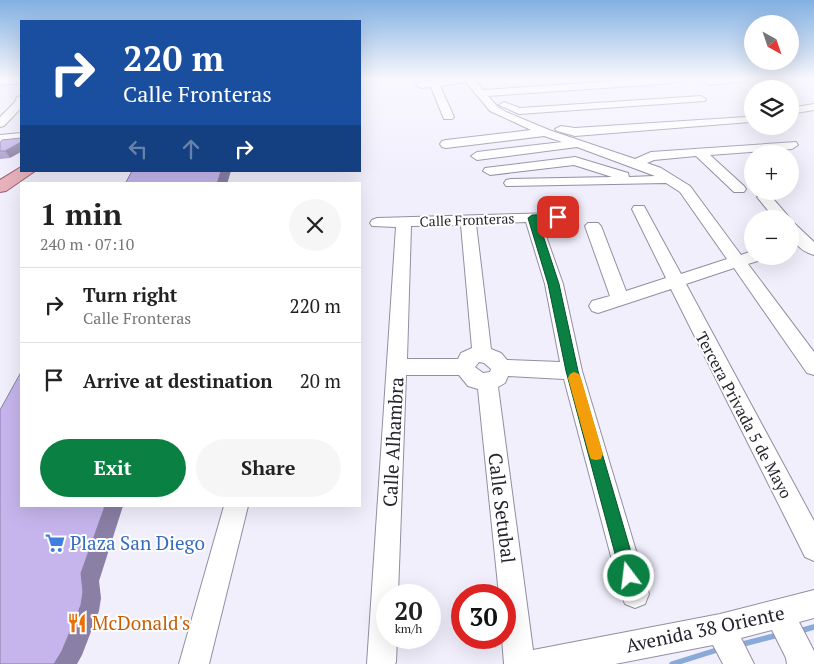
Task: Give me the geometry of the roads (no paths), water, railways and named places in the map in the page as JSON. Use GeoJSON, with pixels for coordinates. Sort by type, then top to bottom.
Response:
{"type":"FeatureCollection","features":[{"type":"Feature","properties":{"kind":"main road"},"geometry":{"type":"LineString","coordinates":[[0,175],[20,164]]}},
{"type":"Feature","properties":{"kind":"main road"},"geometry":{"type":"LineString","coordinates":[[0,187],[25,172]]}},
{"type":"Feature","properties":{"kind":"street"},"geometry":{"type":"LineString","coordinates":[[444,109],[462,142]]}},
{"type":"Feature","properties":{"kind":"street"},"geometry":{"type":"LineString","coordinates":[[494,109],[497,112],[545,132],[638,163],[675,181],[686,189],[744,256]]}},
{"type":"Feature","properties":{"kind":"street"},"geometry":{"type":"LineString","coordinates":[[513,109],[519,111],[550,109]]}},
{"type":"Feature","properties":{"kind":"street"},"geometry":{"type":"LineString","coordinates":[[0,124],[3,114]]}},
{"type":"Feature","properties":{"kind":"street"},"geometry":{"type":"LineString","coordinates":[[493,116],[509,136]]}},
{"type":"Feature","properties":{"kind":"street"},"geometry":{"type":"LineString","coordinates":[[526,124],[547,124],[575,132],[744,120]]}},
{"type":"Feature","properties":{"kind":"street"},"geometry":{"type":"LineString","coordinates":[[446,144],[545,132]]}},
{"type":"Feature","properties":{"kind":"street"},"geometry":{"type":"LineString","coordinates":[[0,139],[20,138]]}},
{"type":"Feature","properties":{"kind":"street"},"geometry":{"type":"LineString","coordinates":[[476,156],[584,145]]}},
{"type":"Feature","properties":{"kind":"street"},"geometry":{"type":"LineString","coordinates":[[578,161],[584,145]]}},
{"type":"Feature","properties":{"kind":"street"},"geometry":{"type":"LineString","coordinates":[[638,163],[651,156],[699,152],[744,153]]}},
{"type":"Feature","properties":{"kind":"street"},"geometry":{"type":"LineString","coordinates":[[699,152],[738,189]]}},
{"type":"Feature","properties":{"kind":"street"},"geometry":{"type":"LineString","coordinates":[[490,171],[578,161],[634,180]]}},
{"type":"Feature","properties":{"kind":"street"},"geometry":{"type":"LineString","coordinates":[[506,170],[513,188],[661,180]]}},
{"type":"Feature","properties":{"kind":"street"},"geometry":{"type":"LineString","coordinates":[[766,210],[759,198],[773,210]]}},
{"type":"Feature","properties":{"kind":"street"},"geometry":{"type":"LineString","coordinates":[[639,209],[675,282]]}},
{"type":"Feature","properties":{"kind":"street","name":"Calle Fronteras"},"geometry":{"type":"LineString","coordinates":[[376,223],[558,217]]}},
{"type":"Feature","properties":{"kind":"street"},"geometry":{"type":"LineString","coordinates":[[532,218],[554,284],[572,371],[635,594]]}},
{"type":"Feature","properties":{"kind":"street"},"geometry":{"type":"LineString","coordinates":[[468,220],[482,354]]}},
{"type":"Feature","properties":{"kind":"street","name":"Calle Alhambra"},"geometry":{"type":"LineString","coordinates":[[381,662],[404,222]]}},
{"type":"Feature","properties":{"kind":"street"},"geometry":{"type":"LineString","coordinates":[[593,226],[620,299]]}},
{"type":"Feature","properties":{"kind":"street"},"geometry":{"type":"LineString","coordinates":[[598,306],[744,260]]}},
{"type":"Feature","properties":{"kind":"street"},"geometry":{"type":"LineString","coordinates":[[751,265],[814,367]]}},
{"type":"Feature","properties":{"kind":"street","name":"Tercera Privada 5 de Mayo"},"geometry":{"type":"LineString","coordinates":[[675,282],[814,548]]}},
{"type":"Feature","properties":{"kind":"street"},"geometry":{"type":"LineString","coordinates":[[494,375],[497,360],[482,354],[476,354],[468,359],[465,368],[469,376],[478,382],[494,375],[572,371]]}},
{"type":"Feature","properties":{"kind":"street"},"geometry":{"type":"LineString","coordinates":[[397,366],[465,368]]}},
{"type":"Feature","properties":{"kind":"street","name":"Calle Setubal"},"geometry":{"type":"LineString","coordinates":[[494,375],[519,664]]}},
{"type":"Feature","properties":{"kind":"street"},"geometry":{"type":"LineString","coordinates":[[194,664],[234,510]]}},
{"type":"Feature","properties":{"kind":"street","name":"Avenida 38 Oriente"},"geometry":{"type":"LineString","coordinates":[[536,664],[720,629],[814,604]]}},
{"type":"Feature","properties":{"kind":"street"},"geometry":{"type":"LineString","coordinates":[[779,614],[801,656],[802,664]]}},
{"type":"Feature","properties":{"kind":"street"},"geometry":{"type":"LineString","coordinates":[[720,629],[739,664]]}},
{"type":"Feature","properties":{"kind":"waterway"},"geometry":{"type":"LineString","coordinates":[[800,631],[814,627]]}},
{"type":"Feature","properties":{"kind":"waterway"},"geometry":{"type":"LineString","coordinates":[[739,645],[778,635]]}},
{"type":"Feature","properties":{"kind":"waterway"},"geometry":{"type":"LineString","coordinates":[[672,664],[720,649]]}},
{"type":"Feature","properties":{"kind":"place","name":"Plaza San Diego"},"geometry":{"type":"Point","coordinates":[55,543]}},
{"type":"Feature","properties":{"kind":"place","name":"McDonald's"},"geometry":{"type":"Point","coordinates":[77,623]}}]}
